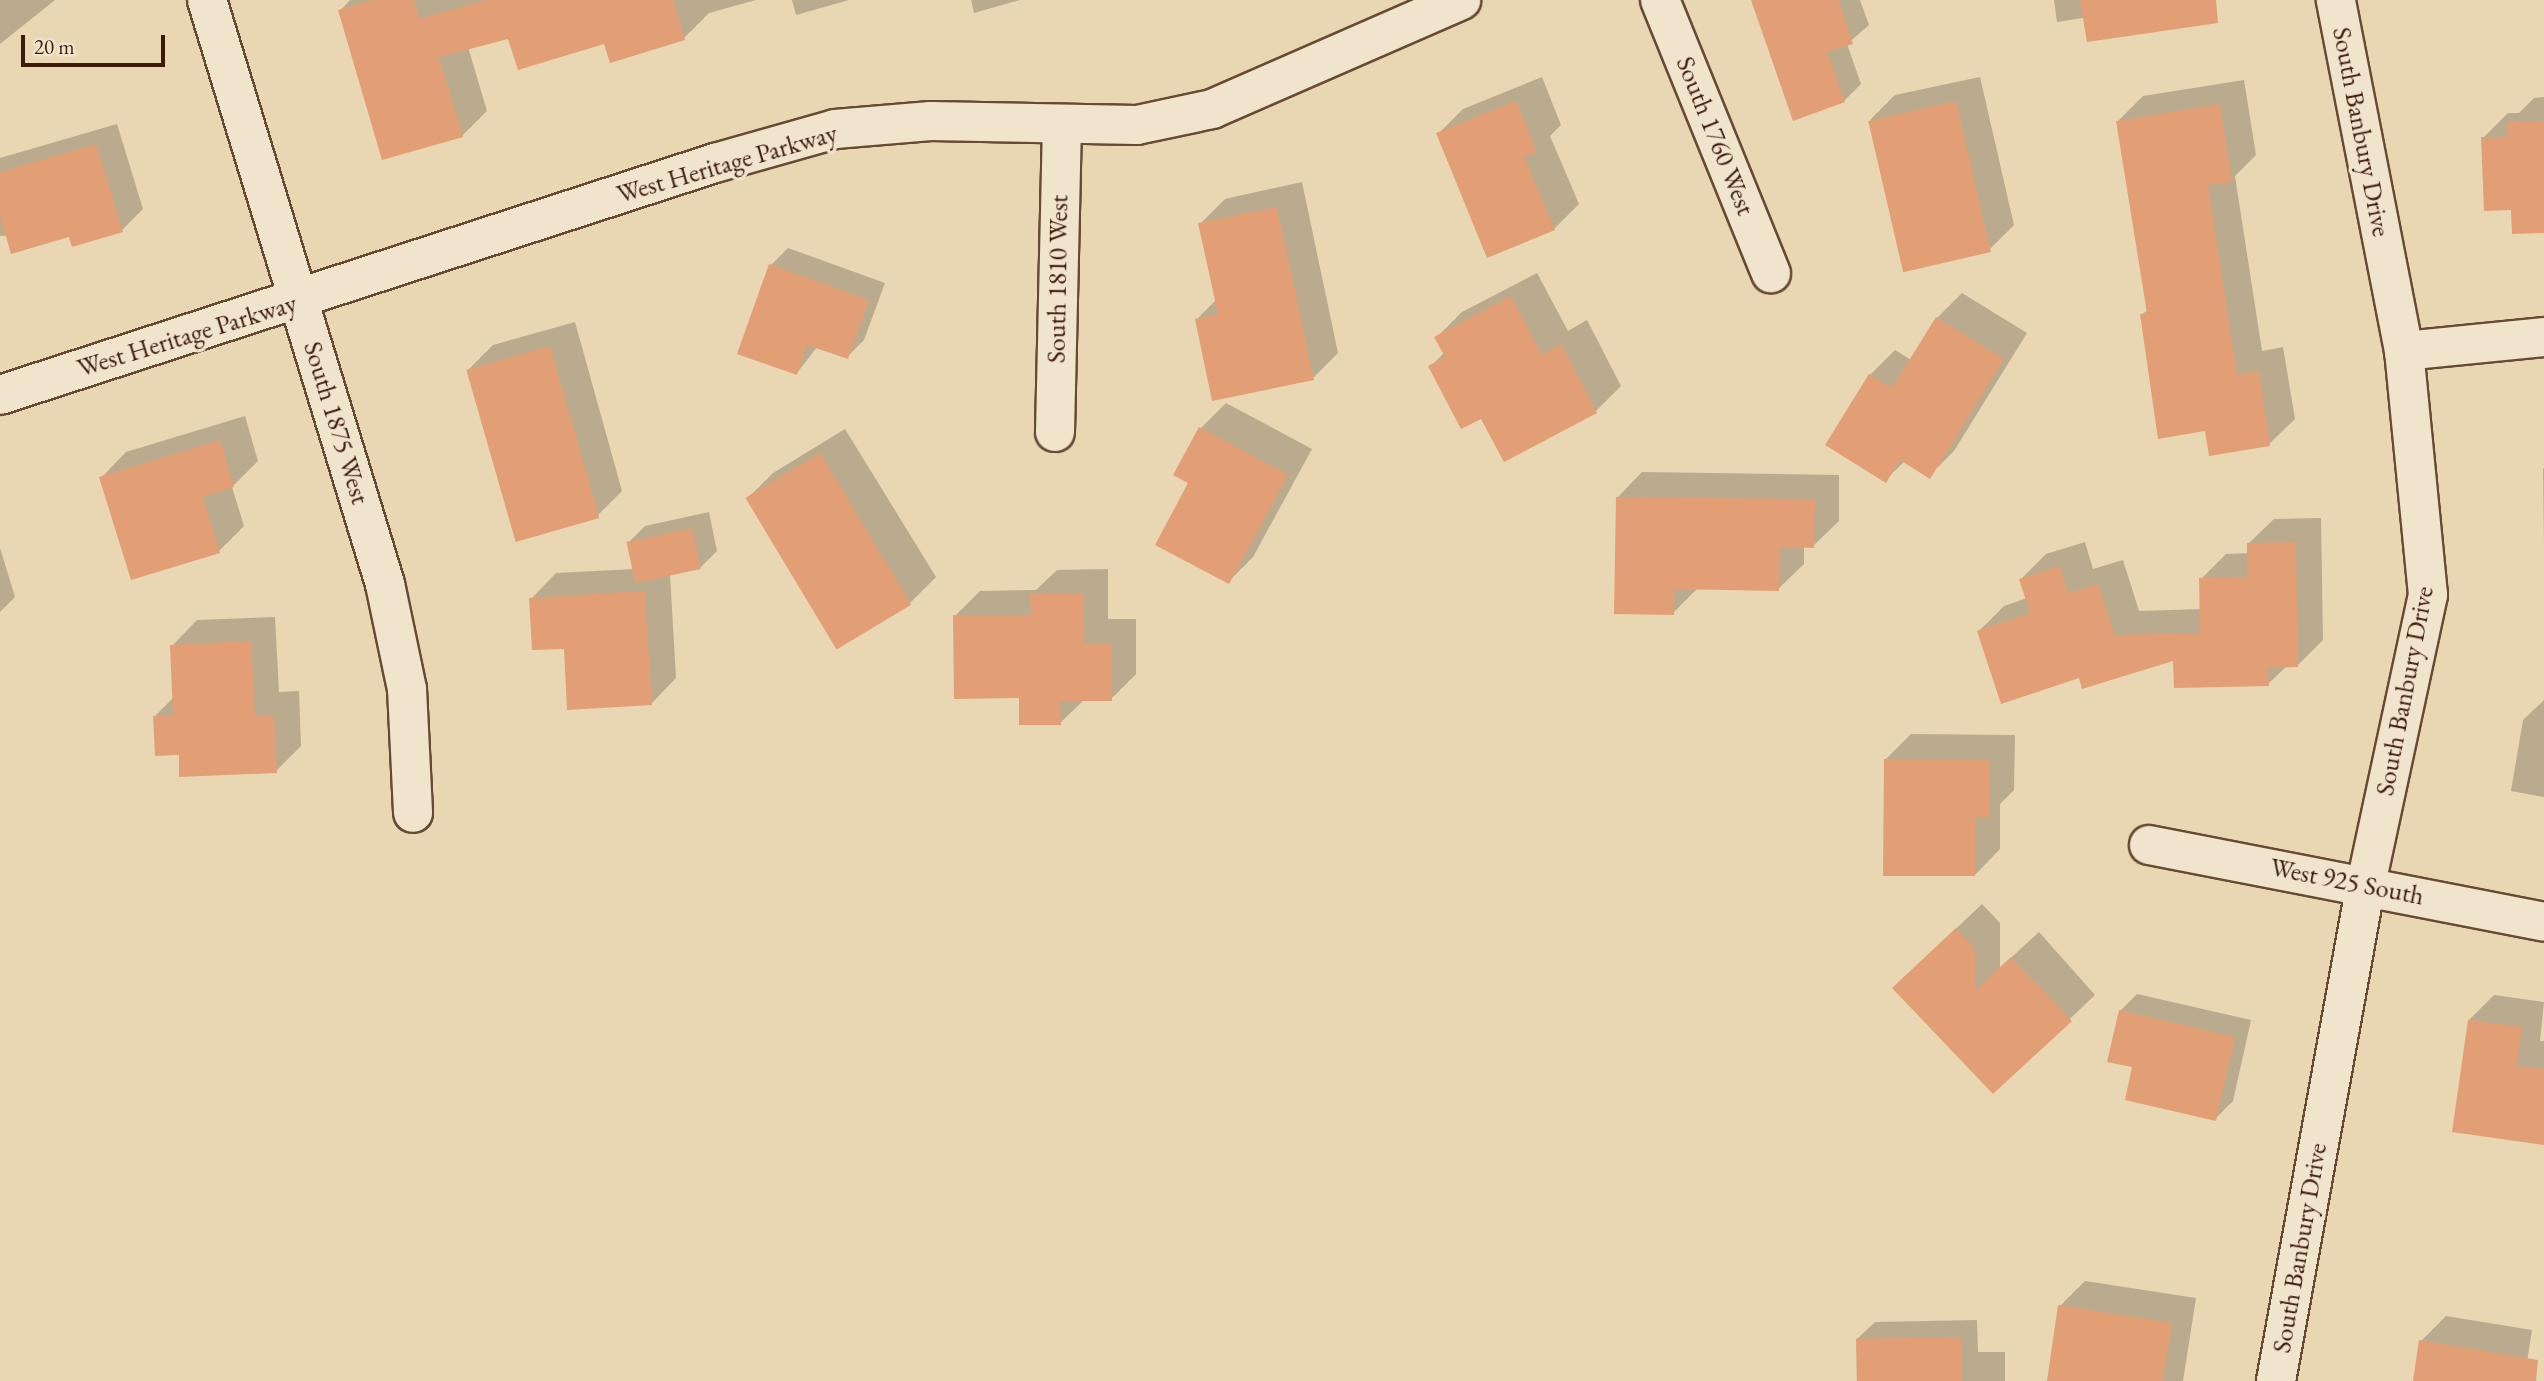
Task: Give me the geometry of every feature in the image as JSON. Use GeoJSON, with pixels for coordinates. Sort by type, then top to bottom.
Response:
{"type":"FeatureCollection","features":[{"type":"Feature","properties":{"kind":"street","name":"South 1875 West"},"geometry":{"type":"LineString","coordinates":[[207,0],[384,584],[407,689],[413,813]]}},
{"type":"Feature","properties":{"kind":"street","name":"West Heritage Parkway"},"geometry":{"type":"LineString","coordinates":[[0,395],[299,301],[715,163],[835,130],[931,121],[1062,126],[1137,125],[1212,109],[1461,0]]}},
{"type":"Feature","properties":{"kind":"street","name":"South 1760 West"},"geometry":{"type":"LineString","coordinates":[[1660,0],[1771,273]]}},
{"type":"Feature","properties":{"kind":"street","name":"South Banbury Drive"},"geometry":{"type":"LineString","coordinates":[[2276,1381],[2367,884],[2428,595],[2404,351],[2336,0]]}},
{"type":"Feature","properties":{"kind":"street","name":"South 1810 West"},"geometry":{"type":"LineString","coordinates":[[1055,432],[1062,126]]}},
{"type":"Feature","properties":{"kind":"street"},"geometry":{"type":"LineString","coordinates":[[2404,351],[2544,337]]}},
{"type":"Feature","properties":{"kind":"street","name":"West 925 South"},"geometry":{"type":"LineString","coordinates":[[2149,845],[2367,884],[2544,922]]}},
{"type":"Feature","properties":{"kind":"building"},"geometry":{"type":"Polygon","coordinates":[[[372,0],[414,0],[419,19],[486,0],[673,0],[685,40],[610,63],[604,44],[518,70],[508,39],[439,57],[463,137],[382,160],[338,10],[372,0]]]}},
{"type":"Feature","properties":{"kind":"building"},"geometry":{"type":"Polygon","coordinates":[[[1751,0],[1838,0],[1853,44],[1827,52],[1845,102],[1793,121],[1751,0]]]}},
{"type":"Feature","properties":{"kind":"building"},"geometry":{"type":"Polygon","coordinates":[[[2080,0],[2216,0],[2218,23],[2087,42],[2080,0]]]}},
{"type":"Feature","properties":{"kind":"building"},"geometry":{"type":"Polygon","coordinates":[[[1516,101],[1537,152],[1524,157],[1555,230],[1487,258],[1436,133],[1516,101]]]}},
{"type":"Feature","properties":{"kind":"building"},"geometry":{"type":"Polygon","coordinates":[[[1956,101],[1991,252],[1903,272],[1868,121],[1956,101]]]}},
{"type":"Feature","properties":{"kind":"building"},"geometry":{"type":"Polygon","coordinates":[[[2220,104],[2232,182],[2208,185],[2237,375],[2259,371],[2270,446],[2209,456],[2205,431],[2158,439],[2140,314],[2147,313],[2116,121],[2220,104]]]}},
{"type":"Feature","properties":{"kind":"building"},"geometry":{"type":"Polygon","coordinates":[[[2544,121],[2544,233],[2512,234],[2511,210],[2484,211],[2481,137],[2508,137],[2507,122],[2544,121]]]}},
{"type":"Feature","properties":{"kind":"building"},"geometry":{"type":"Polygon","coordinates":[[[96,144],[123,232],[72,247],[69,237],[11,254],[0,216],[0,172],[96,144]]]}},
{"type":"Feature","properties":{"kind":"building"},"geometry":{"type":"Polygon","coordinates":[[[1277,207],[1314,380],[1212,401],[1195,319],[1218,314],[1198,223],[1277,207]]]}},
{"type":"Feature","properties":{"kind":"building"},"geometry":{"type":"Polygon","coordinates":[[[769,264],[869,300],[848,359],[807,345],[797,375],[737,354],[769,264]]]}},
{"type":"Feature","properties":{"kind":"building"},"geometry":{"type":"Polygon","coordinates":[[[1511,296],[1542,355],[1561,344],[1597,413],[1504,462],[1481,419],[1461,429],[1428,366],[1445,357],[1434,337],[1511,296]]]}},
{"type":"Feature","properties":{"kind":"building"},"geometry":{"type":"Polygon","coordinates":[[[1936,317],[2004,359],[1930,479],[1900,460],[1886,483],[1825,445],[1869,374],[1892,388],[1936,317]]]}},
{"type":"Feature","properties":{"kind":"building"},"geometry":{"type":"Polygon","coordinates":[[[550,346],[599,518],[516,542],[466,370],[550,346]]]}},
{"type":"Feature","properties":{"kind":"building"},"geometry":{"type":"Polygon","coordinates":[[[1199,427],[1288,475],[1229,584],[1155,545],[1188,483],[1173,475],[1199,427]]]}},
{"type":"Feature","properties":{"kind":"building"},"geometry":{"type":"Polygon","coordinates":[[[220,440],[234,487],[203,497],[220,553],[131,580],[99,477],[220,440]]]}},
{"type":"Feature","properties":{"kind":"building"},"geometry":{"type":"Polygon","coordinates":[[[820,453],[911,605],[837,650],[745,498],[820,453]]]}},
{"type":"Feature","properties":{"kind":"building"},"geometry":{"type":"Polygon","coordinates":[[[1616,497],[1815,499],[1814,548],[1780,547],[1779,591],[1674,589],[1674,615],[1614,614],[1616,497]]]}},
{"type":"Feature","properties":{"kind":"building"},"geometry":{"type":"Polygon","coordinates":[[[692,528],[701,569],[635,583],[626,542],[692,528]]]}},
{"type":"Feature","properties":{"kind":"building"},"geometry":{"type":"Polygon","coordinates":[[[2296,542],[2298,667],[2268,668],[2269,686],[2174,688],[2173,661],[2082,689],[2079,678],[2001,704],[1977,631],[2030,613],[2019,579],[2060,566],[2068,593],[2098,584],[2115,635],[2200,633],[2199,578],[2247,577],[2247,543],[2296,542]]]}},
{"type":"Feature","properties":{"kind":"building"},"geometry":{"type":"Polygon","coordinates":[[[645,591],[652,705],[567,710],[564,649],[532,650],[529,598],[645,591]]]}},
{"type":"Feature","properties":{"kind":"building"},"geometry":{"type":"Polygon","coordinates":[[[1084,593],[1084,643],[1111,643],[1112,701],[1060,701],[1061,725],[1019,725],[1019,698],[954,699],[953,615],[1031,615],[1030,594],[1084,593]]]}},
{"type":"Feature","properties":{"kind":"building"},"geometry":{"type":"Polygon","coordinates":[[[251,641],[255,716],[274,716],[277,773],[179,777],[179,755],[155,756],[153,716],[173,715],[170,645],[251,641]]]}},
{"type":"Feature","properties":{"kind":"building"},"geometry":{"type":"Polygon","coordinates":[[[1884,759],[1990,759],[1990,817],[1975,817],[1975,876],[1883,876],[1884,759]]]}},
{"type":"Feature","properties":{"kind":"building"},"geometry":{"type":"Polygon","coordinates":[[[1956,928],[1975,949],[1975,990],[2011,957],[2072,1021],[1993,1094],[1892,988],[1956,928]]]}},
{"type":"Feature","properties":{"kind":"building"},"geometry":{"type":"Polygon","coordinates":[[[2119,1010],[2235,1037],[2216,1121],[2125,1100],[2132,1067],[2107,1062],[2119,1010]]]}},
{"type":"Feature","properties":{"kind":"building"},"geometry":{"type":"Polygon","coordinates":[[[2468,1020],[2522,1027],[2516,1066],[2544,1069],[2544,1145],[2452,1132],[2468,1020]]]}},
{"type":"Feature","properties":{"kind":"building"},"geometry":{"type":"Polygon","coordinates":[[[2058,1305],[2172,1323],[2163,1381],[2047,1381],[2058,1305]]]}},
{"type":"Feature","properties":{"kind":"building"},"geometry":{"type":"Polygon","coordinates":[[[1961,1337],[1962,1381],[1857,1381],[1856,1339],[1961,1337]]]}},
{"type":"Feature","properties":{"kind":"building"},"geometry":{"type":"Polygon","coordinates":[[[2419,1340],[2538,1360],[2536,1381],[2413,1381],[2419,1340]]]}}]}
